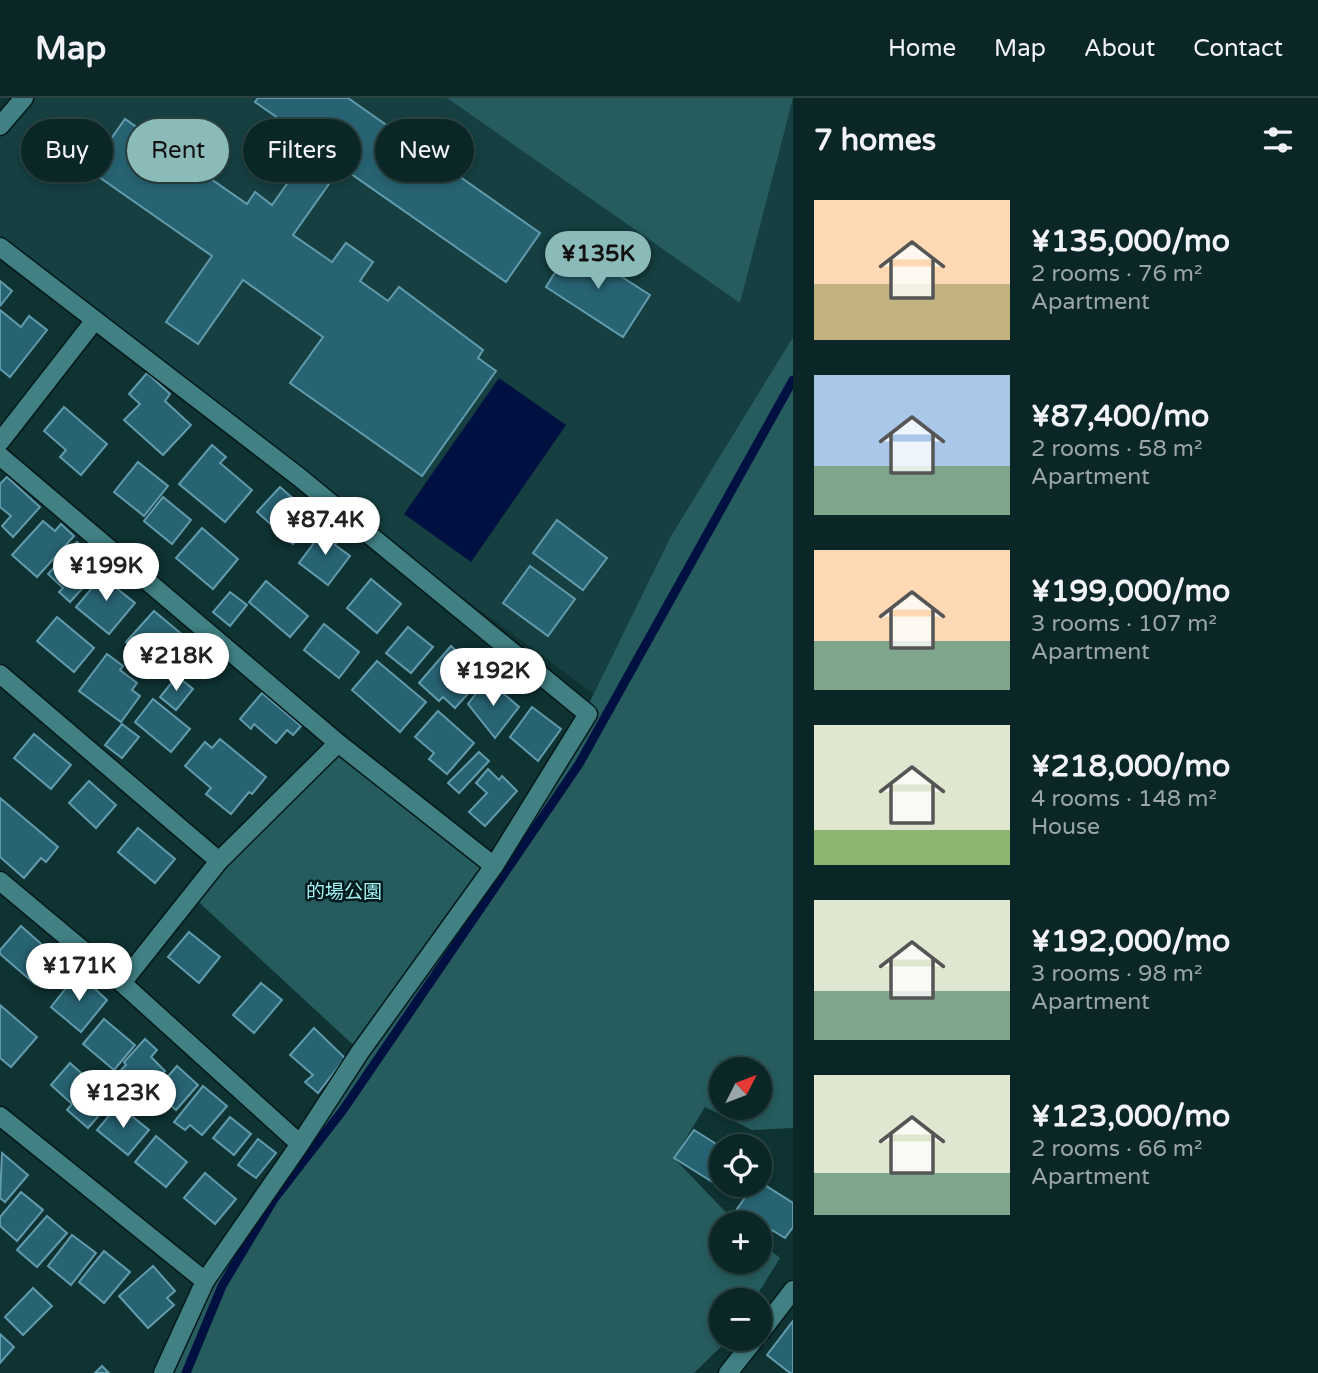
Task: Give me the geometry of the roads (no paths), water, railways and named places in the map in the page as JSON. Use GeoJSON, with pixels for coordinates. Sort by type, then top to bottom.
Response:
{"type":"FeatureCollection","features":[{"type":"Feature","properties":{"kind":"street"},"geometry":{"type":"LineString","coordinates":[[0,126],[24,98]]}},
{"type":"Feature","properties":{"kind":"street"},"geometry":{"type":"LineString","coordinates":[[0,247],[299,477],[588,714],[494,866],[360,1052],[205,1281],[163,1373]]}},
{"type":"Feature","properties":{"kind":"street"},"geometry":{"type":"LineString","coordinates":[[0,442],[95,320]]}},
{"type":"Feature","properties":{"kind":"street"},"geometry":{"type":"LineString","coordinates":[[0,456],[338,743],[494,866]]}},
{"type":"Feature","properties":{"kind":"street"},"geometry":{"type":"LineString","coordinates":[[0,674],[219,861]]}},
{"type":"Feature","properties":{"kind":"street"},"geometry":{"type":"LineString","coordinates":[[122,984],[219,861],[338,743]]}},
{"type":"Feature","properties":{"kind":"street"},"geometry":{"type":"LineString","coordinates":[[0,881],[122,984],[300,1144]]}},
{"type":"Feature","properties":{"kind":"street"},"geometry":{"type":"LineString","coordinates":[[0,1116],[205,1281]]}},
{"type":"Feature","properties":{"kind":"street"},"geometry":{"type":"LineString","coordinates":[[772,1317],[793,1290]]}},
{"type":"Feature","properties":{"kind":"street"},"geometry":{"type":"LineString","coordinates":[[728,1373],[745,1351]]}},
{"type":"Feature","properties":{"kind":"waterway"},"geometry":{"type":"LineString","coordinates":[[186,1373],[222,1286],[274,1199],[343,1110],[579,764],[793,380]]}},
{"type":"Feature","properties":{"kind":"park label","name":"的場公園"},"geometry":{"type":"Point","coordinates":[344,891]}}]}
